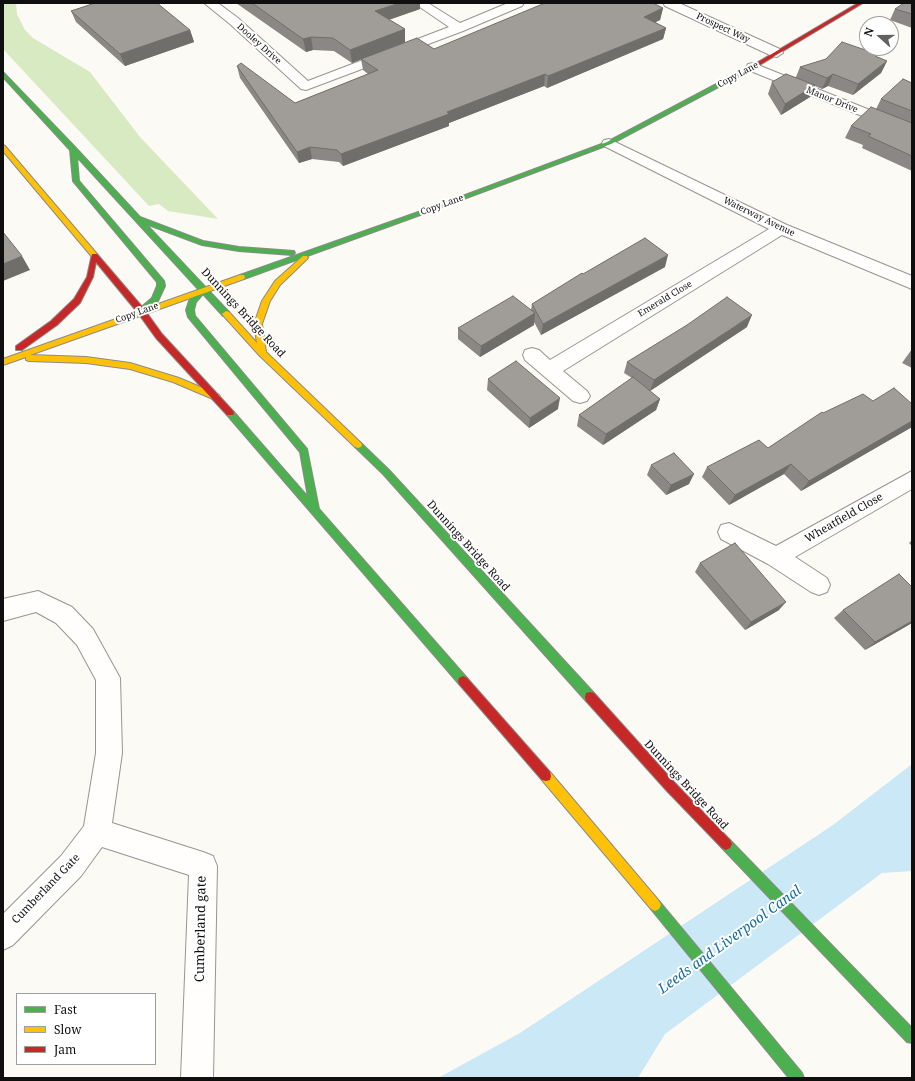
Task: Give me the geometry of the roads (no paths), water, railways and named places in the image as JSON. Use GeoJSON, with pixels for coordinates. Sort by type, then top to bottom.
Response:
{"type":"FeatureCollection","features":[{"type":"Feature","properties":{"kind":"main road","name":"Copy Lane"},"geometry":{"type":"LineString","coordinates":[[5,360],[609,143],[753,67],[861,3]]}},
{"type":"Feature","properties":{"kind":"main road","name":"Dunnings Bridge Road"},"geometry":{"type":"LineString","coordinates":[[3,74],[262,353],[386,472],[670,787],[912,1038]]}},
{"type":"Feature","properties":{"kind":"main road"},"geometry":{"type":"LineString","coordinates":[[3,147],[141,312],[159,336],[216,397],[598,835],[797,1078]]}},
{"type":"Feature","properties":{"kind":"main road"},"geometry":{"type":"LineString","coordinates":[[73,148],[76,182],[160,281],[161,286],[155,299],[141,312]]}},
{"type":"Feature","properties":{"kind":"main road"},"geometry":{"type":"LineString","coordinates":[[139,219],[173,234],[219,246],[254,251],[307,252]]}},
{"type":"Feature","properties":{"kind":"main road"},"geometry":{"type":"LineString","coordinates":[[262,353],[258,324],[270,292],[288,272],[317,249]]}},
{"type":"Feature","properties":{"kind":"main road"},"geometry":{"type":"LineString","coordinates":[[5,360],[72,308],[84,290],[90,277],[94,256]]}},
{"type":"Feature","properties":{"kind":"main road"},"geometry":{"type":"LineString","coordinates":[[204,289],[193,302],[190,310],[192,317],[304,451],[315,511]]}},
{"type":"Feature","properties":{"kind":"main road"},"geometry":{"type":"LineString","coordinates":[[5,360],[62,358],[130,366],[176,380],[216,397]]}},
{"type":"Feature","properties":{"kind":"street","name":"Dooley Drive"},"geometry":{"type":"LineString","coordinates":[[210,3],[234,21],[306,86],[459,28]]}},
{"type":"Feature","properties":{"kind":"street"},"geometry":{"type":"LineString","coordinates":[[420,3],[459,28],[518,3]]}},
{"type":"Feature","properties":{"kind":"street","name":"Prospect Way"},"geometry":{"type":"LineString","coordinates":[[669,3],[777,53]]}},
{"type":"Feature","properties":{"kind":"street","name":"Manor Drive"},"geometry":{"type":"LineString","coordinates":[[753,67],[912,132]]}},
{"type":"Feature","properties":{"kind":"street","name":"Waterway Avenue"},"geometry":{"type":"LineString","coordinates":[[609,143],[781,229],[912,283]]}},
{"type":"Feature","properties":{"kind":"street","name":"Emerald Close"},"geometry":{"type":"LineString","coordinates":[[549,370],[781,229]]}},
{"type":"Feature","properties":{"kind":"street"},"geometry":{"type":"LineString","coordinates":[[532,355],[580,396]]}},
{"type":"Feature","properties":{"kind":"street","name":"Wheatfield Close"},"geometry":{"type":"LineString","coordinates":[[776,557],[912,479]]}},
{"type":"Feature","properties":{"kind":"street"},"geometry":{"type":"LineString","coordinates":[[729,532],[776,557],[819,585]]}},
{"type":"Feature","properties":{"kind":"street","name":"Cumberland Gate"},"geometry":{"type":"LineString","coordinates":[[3,610],[38,601],[64,615],[85,637],[108,678],[109,753],[97,832],[71,866],[3,935]]}},
{"type":"Feature","properties":{"kind":"street","name":"Cumberland gate"},"geometry":{"type":"LineString","coordinates":[[97,832],[203,866],[198,1078]]}},
{"type":"Feature","properties":{"kind":"water","name":"Leeds and Liverpool Canal"},"geometry":{"type":"Polygon","coordinates":[[[912,764],[912,871],[882,873],[665,1034],[638,1078],[438,1078],[520,1033],[833,825],[912,764]]]}}]}
